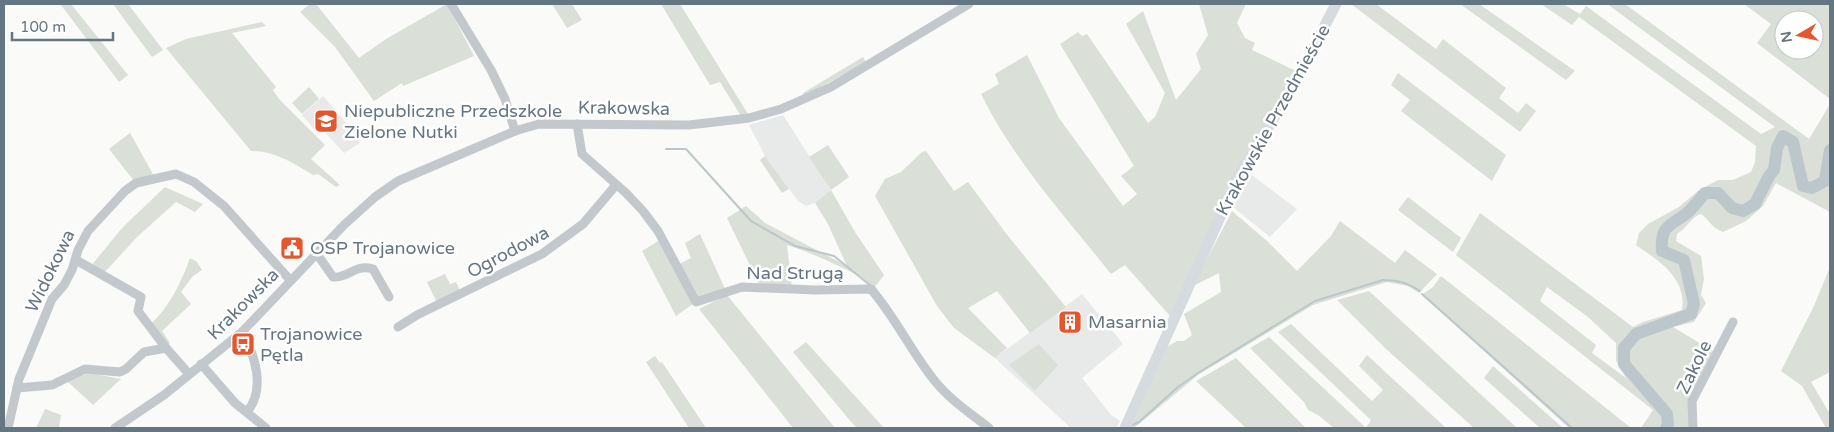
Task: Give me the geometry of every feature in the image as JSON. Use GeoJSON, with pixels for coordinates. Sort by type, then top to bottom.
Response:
{"type":"FeatureCollection","features":[{"type":"Feature","properties":{"kind":"main road","name":"Krakowskie Przedmieście"},"geometry":{"type":"LineString","coordinates":[[1125,428],[1238,177],[1302,71],[1336,4]]}},
{"type":"Feature","properties":{"kind":"street"},"geometry":{"type":"LineString","coordinates":[[451,4],[495,78],[505,99],[514,131]]}},
{"type":"Feature","properties":{"kind":"street","name":"Krakowska"},"geometry":{"type":"LineString","coordinates":[[115,428],[189,374],[242,332],[290,280],[375,197],[398,181],[514,131],[539,124],[688,125],[748,118],[781,110],[830,87],[969,4]]}},
{"type":"Feature","properties":{"kind":"street","name":"Nad Strugą"},"geometry":{"type":"LineString","coordinates":[[577,124],[582,154],[640,207],[658,231],[696,302],[742,287],[815,290],[871,289],[888,309],[935,381],[952,399],[989,428]]}},
{"type":"Feature","properties":{"kind":"street","name":"Widokowa"},"geometry":{"type":"LineString","coordinates":[[8,428],[24,365],[52,299],[64,285],[88,231],[125,190],[136,183],[176,174],[194,182],[224,206],[290,280]]}},
{"type":"Feature","properties":{"kind":"street","name":"Ogrodowa"},"geometry":{"type":"LineString","coordinates":[[398,327],[542,254],[583,224],[616,184]]}},
{"type":"Feature","properties":{"kind":"street"},"geometry":{"type":"LineString","coordinates":[[317,254],[333,277],[340,277],[364,267],[372,269],[389,297]]}},
{"type":"Feature","properties":{"kind":"street"},"geometry":{"type":"LineString","coordinates":[[76,260],[141,297],[138,311],[166,348],[189,374]]}},
{"type":"Feature","properties":{"kind":"street","name":"Zakole"},"geometry":{"type":"LineString","coordinates":[[1693,428],[1692,402],[1734,322]]}},
{"type":"Feature","properties":{"kind":"street"},"geometry":{"type":"LineString","coordinates":[[242,332],[253,357],[258,378],[251,407],[247,412]]}},
{"type":"Feature","properties":{"kind":"street"},"geometry":{"type":"LineString","coordinates":[[17,388],[52,385],[74,373],[85,370],[120,372],[126,369],[144,352],[166,348]]}},
{"type":"Feature","properties":{"kind":"street"},"geometry":{"type":"LineString","coordinates":[[201,364],[229,397],[266,428]]}},
{"type":"Feature","properties":{"kind":"shaded area"},"geometry":{"type":"Polygon","coordinates":[[[71,4],[128,75],[119,82],[61,5],[71,4]]]}},
{"type":"Feature","properties":{"kind":"shaded area"},"geometry":{"type":"Polygon","coordinates":[[[113,4],[128,4],[163,50],[152,57],[113,4]]]}},
{"type":"Feature","properties":{"kind":"shaded area"},"geometry":{"type":"Polygon","coordinates":[[[310,4],[316,4],[359,58],[386,39],[447,4],[474,56],[403,86],[402,83],[374,101],[335,47],[300,12],[310,4]]]}},
{"type":"Feature","properties":{"kind":"shaded area"},"geometry":{"type":"Polygon","coordinates":[[[552,4],[572,4],[582,20],[567,28],[552,4]]]}},
{"type":"Feature","properties":{"kind":"shaded area"},"geometry":{"type":"Polygon","coordinates":[[[661,4],[680,4],[748,114],[741,116],[720,82],[710,85],[661,4]]]}},
{"type":"Feature","properties":{"kind":"shaded area"},"geometry":{"type":"Polygon","coordinates":[[[1199,4],[1246,4],[1237,23],[1245,38],[1255,43],[1252,50],[1296,71],[1170,316],[1125,265],[1111,274],[1025,165],[994,119],[981,94],[999,84],[995,74],[1027,55],[1059,118],[1123,206],[1137,194],[1121,176],[1134,166],[1060,44],[1078,32],[1082,36],[1087,34],[1148,123],[1155,117],[1165,93],[1126,24],[1143,11],[1176,100],[1201,69],[1196,54],[1208,35],[1199,4]]]}},
{"type":"Feature","properties":{"kind":"shaded area"},"geometry":{"type":"Polygon","coordinates":[[[1351,4],[1376,4],[1436,49],[1443,39],[1506,88],[1499,98],[1518,113],[1526,103],[1536,111],[1520,132],[1351,4]]]}},
{"type":"Feature","properties":{"kind":"shaded area"},"geometry":{"type":"Polygon","coordinates":[[[1460,4],[1479,4],[1575,71],[1566,80],[1460,4]]]}},
{"type":"Feature","properties":{"kind":"shaded area"},"geometry":{"type":"Polygon","coordinates":[[[1541,4],[1563,4],[1580,14],[1586,6],[1761,134],[1775,127],[1607,4],[1625,4],[1809,139],[1830,104],[1830,212],[1776,183],[1763,206],[1746,221],[1723,232],[1715,228],[1701,214],[1695,217],[1677,234],[1676,241],[1701,256],[1704,279],[1701,295],[1706,303],[1694,322],[1673,327],[1716,353],[1690,400],[1689,428],[1641,428],[1653,410],[1456,255],[1480,213],[1633,327],[1682,310],[1680,289],[1676,280],[1654,257],[1636,245],[1639,233],[1648,224],[1679,207],[1699,190],[1718,180],[1733,180],[1751,172],[1755,162],[1756,146],[1579,17],[1572,25],[1541,4]],[[1547,287],[1540,301],[1596,345],[1592,353],[1626,378],[1616,361],[1616,343],[1588,317],[1547,287]]]}},
{"type":"Feature","properties":{"kind":"shaded area"},"geometry":{"type":"Polygon","coordinates":[[[1744,4],[1830,4],[1830,99],[1779,60],[1824,60],[1824,10],[1774,10],[1774,56],[1757,43],[1771,24],[1744,4]]]}},
{"type":"Feature","properties":{"kind":"shaded area"},"geometry":{"type":"Polygon","coordinates":[[[262,22],[266,26],[232,33],[276,87],[273,90],[279,99],[325,145],[311,159],[340,185],[336,187],[318,174],[313,175],[284,158],[268,153],[251,151],[166,48],[186,39],[262,22]]]}},
{"type":"Feature","properties":{"kind":"shaded area"},"geometry":{"type":"Polygon","coordinates":[[[863,57],[866,62],[804,96],[803,93],[863,57]]]}},
{"type":"Feature","properties":{"kind":"shaded area"},"geometry":{"type":"Polygon","coordinates":[[[1398,73],[1506,155],[1492,181],[1401,111],[1410,100],[1391,85],[1398,73]]]}},
{"type":"Feature","properties":{"kind":"shaded area"},"geometry":{"type":"Polygon","coordinates":[[[309,87],[319,99],[302,114],[292,103],[309,87]]]}},
{"type":"Feature","properties":{"kind":"shaded area","name":"Niepubliczne Przedszkole Zielone Nutki"},"geometry":{"type":"Polygon","coordinates":[[[323,96],[349,126],[360,143],[344,153],[320,127],[315,130],[302,115],[323,96]]]}},
{"type":"Feature","properties":{"kind":"shaded area"},"geometry":{"type":"Polygon","coordinates":[[[783,115],[831,190],[815,203],[806,206],[798,201],[765,156],[749,125],[783,115]]]}},
{"type":"Feature","properties":{"kind":"shaded area"},"geometry":{"type":"Polygon","coordinates":[[[130,133],[154,176],[134,181],[109,149],[130,133]]]}},
{"type":"Feature","properties":{"kind":"shaded area"},"geometry":{"type":"Polygon","coordinates":[[[828,145],[849,177],[831,190],[809,157],[828,145]]]}},
{"type":"Feature","properties":{"kind":"shaded area"},"geometry":{"type":"Polygon","coordinates":[[[926,151],[954,191],[968,182],[1008,236],[1066,307],[1030,333],[997,291],[968,308],[1007,348],[995,358],[954,328],[937,306],[875,196],[885,179],[901,172],[922,152],[926,151]]]}},
{"type":"Feature","properties":{"kind":"shaded area"},"geometry":{"type":"Polygon","coordinates":[[[765,156],[789,189],[782,193],[760,160],[765,156]]]}},
{"type":"Feature","properties":{"kind":"shaded area"},"geometry":{"type":"Polygon","coordinates":[[[1249,173],[1297,209],[1270,237],[1233,207],[1249,173]]]}},
{"type":"Feature","properties":{"kind":"shaded area"},"geometry":{"type":"Polygon","coordinates":[[[165,187],[203,204],[195,212],[176,202],[137,237],[104,273],[91,266],[122,228],[165,187]]]}},
{"type":"Feature","properties":{"kind":"shaded area"},"geometry":{"type":"Polygon","coordinates":[[[831,190],[855,232],[884,275],[874,288],[861,277],[814,255],[787,245],[792,287],[759,284],[727,218],[746,206],[765,223],[847,266],[828,224],[815,203],[831,190]]]}},
{"type":"Feature","properties":{"kind":"shaded area"},"geometry":{"type":"Polygon","coordinates":[[[1408,197],[1461,238],[1453,252],[1398,210],[1408,197]]]}},
{"type":"Feature","properties":{"kind":"shaded area"},"geometry":{"type":"Polygon","coordinates":[[[1232,211],[1267,241],[1297,271],[1331,236],[1340,221],[1395,263],[1405,250],[1437,274],[1419,293],[1408,286],[1387,282],[1313,305],[1198,375],[1134,428],[1131,428],[1167,347],[1177,341],[1184,341],[1192,335],[1184,314],[1221,292],[1219,273],[1193,286],[1232,211]]]}},
{"type":"Feature","properties":{"kind":"shaded area"},"geometry":{"type":"Polygon","coordinates":[[[700,234],[726,291],[695,298],[677,265],[691,258],[685,243],[700,234]]]}},
{"type":"Feature","properties":{"kind":"shaded area"},"geometry":{"type":"Polygon","coordinates":[[[660,240],[693,304],[676,316],[642,251],[660,240]]]}},
{"type":"Feature","properties":{"kind":"shaded area"},"geometry":{"type":"Polygon","coordinates":[[[190,258],[196,261],[202,270],[193,276],[181,292],[191,304],[162,331],[170,343],[167,347],[151,324],[164,310],[174,294],[190,258]]]}},
{"type":"Feature","properties":{"kind":"shaded area"},"geometry":{"type":"Polygon","coordinates":[[[1830,267],[1830,372],[1811,382],[1830,414],[1830,428],[1826,428],[1802,386],[1781,371],[1814,306],[1830,267]]]}},
{"type":"Feature","properties":{"kind":"shaded area"},"geometry":{"type":"Polygon","coordinates":[[[445,274],[450,284],[456,282],[461,293],[437,303],[427,282],[445,274]]]}},
{"type":"Feature","properties":{"kind":"shaded area"},"geometry":{"type":"Polygon","coordinates":[[[1441,276],[1631,428],[1569,428],[1422,295],[1433,287],[1441,276]]]}},
{"type":"Feature","properties":{"kind":"shaded area"},"geometry":{"type":"Polygon","coordinates":[[[1369,291],[1517,428],[1474,428],[1385,348],[1337,300],[1369,291]]]}},
{"type":"Feature","properties":{"kind":"shaded area"},"geometry":{"type":"Polygon","coordinates":[[[1082,294],[1123,344],[1082,378],[1111,415],[1120,421],[1116,428],[1071,428],[995,358],[1082,294]]]}},
{"type":"Feature","properties":{"kind":"shaded area"},"geometry":{"type":"Polygon","coordinates":[[[727,295],[835,428],[793,428],[699,309],[727,295]]]}},
{"type":"Feature","properties":{"kind":"shaded area"},"geometry":{"type":"Polygon","coordinates":[[[1291,324],[1372,401],[1383,390],[1359,366],[1367,355],[1446,428],[1366,428],[1371,420],[1278,332],[1291,324]]]}},
{"type":"Feature","properties":{"kind":"shaded area"},"geometry":{"type":"Polygon","coordinates":[[[1269,337],[1366,428],[1334,428],[1318,415],[1308,410],[1304,402],[1250,348],[1269,337]]]}},
{"type":"Feature","properties":{"kind":"shaded area"},"geometry":{"type":"Polygon","coordinates":[[[806,342],[884,428],[857,428],[852,423],[793,352],[806,342]]]}},
{"type":"Feature","properties":{"kind":"shaded area"},"geometry":{"type":"Polygon","coordinates":[[[1039,344],[1058,365],[1035,391],[1009,365],[1039,344]]]}},
{"type":"Feature","properties":{"kind":"shaded area"},"geometry":{"type":"Polygon","coordinates":[[[655,356],[660,363],[662,362],[706,428],[689,428],[646,362],[655,356]]]}},
{"type":"Feature","properties":{"kind":"shaded area"},"geometry":{"type":"Polygon","coordinates":[[[1236,358],[1306,428],[1246,428],[1196,381],[1236,358]]]}},
{"type":"Feature","properties":{"kind":"shaded area"},"geometry":{"type":"Polygon","coordinates":[[[1493,366],[1563,428],[1540,428],[1484,378],[1493,366]]]}},
{"type":"Feature","properties":{"kind":"shaded area"},"geometry":{"type":"Polygon","coordinates":[[[90,373],[121,379],[93,405],[66,380],[90,373]]]}},
{"type":"Feature","properties":{"kind":"shaded area"},"geometry":{"type":"Polygon","coordinates":[[[45,409],[61,415],[59,428],[36,428],[45,409]]]}},
{"type":"Feature","properties":{"kind":"waterway"},"geometry":{"type":"LineString","coordinates":[[1666,428],[1668,425],[1667,414],[1624,364],[1624,348],[1636,334],[1691,314],[1694,304],[1684,260],[1662,251],[1664,232],[1670,225],[1689,212],[1705,193],[1718,193],[1732,208],[1743,211],[1755,204],[1774,170],[1777,148],[1783,136],[1793,142],[1803,186],[1812,188],[1825,181],[1830,150]]}},
{"type":"Feature","properties":{"kind":"waterway"},"geometry":{"type":"LineString","coordinates":[[666,149],[686,149],[751,221],[795,246],[834,256],[871,286]]}},
{"type":"Feature","properties":{"kind":"waterway"},"geometry":{"type":"LineString","coordinates":[[1132,425],[1139,422],[1178,387],[1198,373],[1315,301],[1383,280],[1403,282],[1420,291]]}},
{"type":"Feature","properties":{"kind":"waterway"},"geometry":{"type":"LineString","coordinates":[[1422,294],[1572,428]]}},
{"type":"Feature","properties":{"kind":"place","name":"Niepubliczne Przedszkole Zielone Nutki"},"geometry":{"type":"Point","coordinates":[326,121]}},
{"type":"Feature","properties":{"kind":"place","name":"OSP Trojanowice"},"geometry":{"type":"Point","coordinates":[292,248]}},
{"type":"Feature","properties":{"kind":"place","name":"Masarnia"},"geometry":{"type":"Point","coordinates":[1070,322]}},
{"type":"Feature","properties":{"kind":"place","name":"Trojanowice Pętla"},"geometry":{"type":"Point","coordinates":[243,344]}}]}
